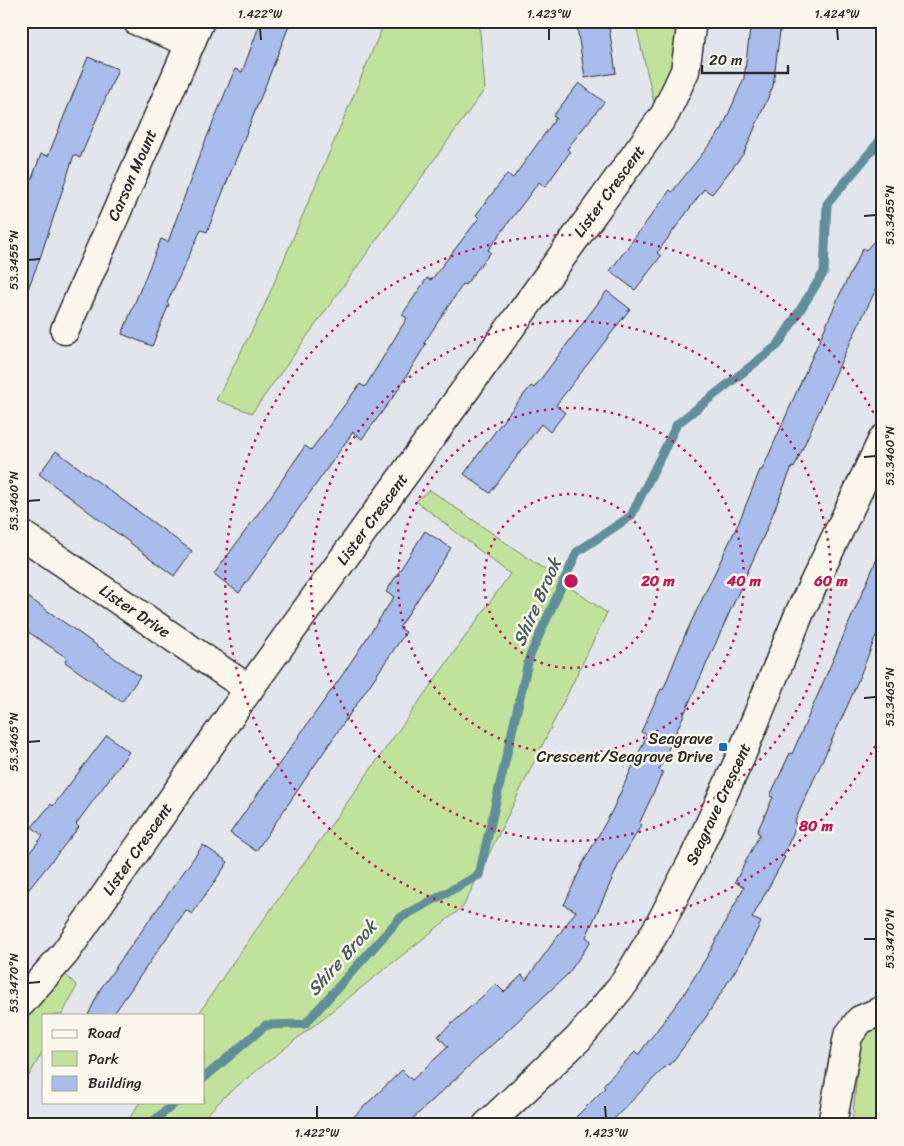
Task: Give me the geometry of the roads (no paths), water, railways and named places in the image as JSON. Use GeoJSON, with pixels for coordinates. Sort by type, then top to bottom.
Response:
{"type":"FeatureCollection","features":[{"type":"Feature","properties":{"kind":"street"},"geometry":{"type":"LineString","coordinates":[[137,21],[196,32]]}},
{"type":"Feature","properties":{"kind":"street","name":"Lister Crescent"},"geometry":{"type":"LineString","coordinates":[[21,1003],[65,953],[249,689],[665,114],[685,71],[692,21]]}},
{"type":"Feature","properties":{"kind":"street","name":"Carson Mount"},"geometry":{"type":"LineString","coordinates":[[65,330],[196,32]]}},
{"type":"Feature","properties":{"kind":"street","name":"Seagrave Crescent"},"geometry":{"type":"LineString","coordinates":[[487,1125],[578,1038],[625,982],[660,924],[698,850],[740,758],[800,612],[883,439]]}},
{"type":"Feature","properties":{"kind":"street","name":"Lister Drive"},"geometry":{"type":"LineString","coordinates":[[21,534],[249,689]]}},
{"type":"Feature","properties":{"kind":"street"},"geometry":{"type":"LineString","coordinates":[[832,1125],[848,1036],[860,1020],[883,1010]]}},
{"type":"Feature","properties":{"kind":"waterway","name":"Shire Brook"},"geometry":{"type":"LineString","coordinates":[[205,1077],[266,1025],[305,1024],[400,918],[479,875],[529,658],[577,552],[631,516],[677,424],[778,345],[824,272],[827,204],[883,137]]}},
{"type":"Feature","properties":{"kind":"waterway","name":"Shire Brook"},"geometry":{"type":"LineString","coordinates":[[149,1125],[174,1104]]}},
{"type":"Feature","properties":{"kind":"place","name":"Seagrave Crescent/Seagrave Drive"},"geometry":{"type":"Point","coordinates":[723,747]}}]}
